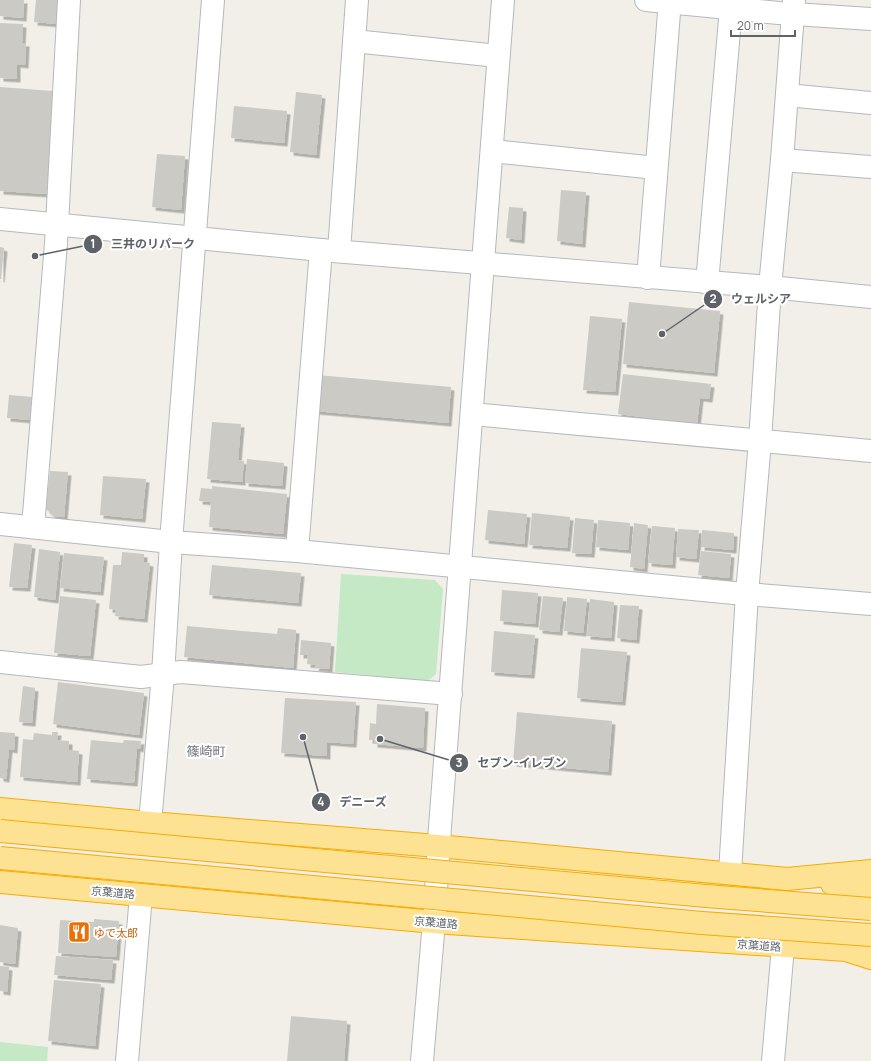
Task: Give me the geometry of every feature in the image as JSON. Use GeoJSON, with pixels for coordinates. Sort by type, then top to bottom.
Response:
{"type":"FeatureCollection","features":[{"type":"Feature","properties":{"kind":"highway"},"geometry":{"type":"LineString","coordinates":[[0,809],[150,823],[438,846],[730,873],[871,888]]}},
{"type":"Feature","properties":{"kind":"highway"},"geometry":{"type":"LineString","coordinates":[[0,831],[698,896],[871,909]]}},
{"type":"Feature","properties":{"kind":"highway","name":"京葉道路"},"geometry":{"type":"LineString","coordinates":[[0,858],[702,923],[871,935]]}},
{"type":"Feature","properties":{"kind":"highway"},"geometry":{"type":"LineString","coordinates":[[787,879],[871,871]]}},
{"type":"Feature","properties":{"kind":"highway","name":"京葉道路"},"geometry":{"type":"LineString","coordinates":[[0,882],[434,922],[783,947],[846,950],[871,958]]}},
{"type":"Feature","properties":{"kind":"highway"},"geometry":{"type":"LineString","coordinates":[[846,950],[871,952]]}},
{"type":"Feature","properties":{"kind":"street"},"geometry":{"type":"LineString","coordinates":[[33,528],[57,225],[69,0]]}},
{"type":"Feature","properties":{"kind":"street"},"geometry":{"type":"LineString","coordinates":[[150,823],[163,675],[171,542],[213,0]]}},
{"type":"Feature","properties":{"kind":"street"},"geometry":{"type":"LineString","coordinates":[[297,551],[354,41],[357,0]]}},
{"type":"Feature","properties":{"kind":"street"},"geometry":{"type":"LineString","coordinates":[[422,1061],[434,922],[438,846],[451,694],[482,263],[503,0]]}},
{"type":"Feature","properties":{"kind":"street"},"geometry":{"type":"LineString","coordinates":[[646,0],[670,1],[731,8],[793,7],[871,19]]}},
{"type":"Feature","properties":{"kind":"street"},"geometry":{"type":"LineString","coordinates":[[648,278],[670,1]]}},
{"type":"Feature","properties":{"kind":"street"},"geometry":{"type":"LineString","coordinates":[[730,873],[747,594],[793,7]]}},
{"type":"Feature","properties":{"kind":"street"},"geometry":{"type":"LineString","coordinates":[[707,283],[731,8]]}},
{"type":"Feature","properties":{"kind":"street"},"geometry":{"type":"LineString","coordinates":[[354,41],[498,56]]}},
{"type":"Feature","properties":{"kind":"street"},"geometry":{"type":"LineString","coordinates":[[787,95],[871,103]]}},
{"type":"Feature","properties":{"kind":"street"},"geometry":{"type":"LineString","coordinates":[[492,151],[656,168]]}},
{"type":"Feature","properties":{"kind":"street"},"geometry":{"type":"LineString","coordinates":[[782,160],[871,167]]}},
{"type":"Feature","properties":{"kind":"street"},"geometry":{"type":"LineString","coordinates":[[0,219],[330,250],[707,283],[770,287],[871,297]]}},
{"type":"Feature","properties":{"kind":"street"},"geometry":{"type":"LineString","coordinates":[[472,414],[871,452]]}},
{"type":"Feature","properties":{"kind":"street"},"geometry":{"type":"LineString","coordinates":[[0,524],[171,542],[297,551],[747,594],[871,604]]}},
{"type":"Feature","properties":{"kind":"street"},"geometry":{"type":"LineString","coordinates":[[0,662],[141,677],[181,672],[451,694]]}},
{"type":"Feature","properties":{"kind":"street"},"geometry":{"type":"LineString","coordinates":[[127,1061],[141,895]]}},
{"type":"Feature","properties":{"kind":"street"},"geometry":{"type":"LineString","coordinates":[[773,1061],[783,947]]}},
{"type":"Feature","properties":{"kind":"green space"},"geometry":{"type":"Polygon","coordinates":[[[341,574],[435,580],[443,589],[436,674],[428,681],[335,672],[341,574]]]}},
{"type":"Feature","properties":{"kind":"green space"},"geometry":{"type":"Polygon","coordinates":[[[0,1042],[48,1047],[47,1061],[0,1061],[0,1042]]]}},
{"type":"Feature","properties":{"kind":"building"},"geometry":{"type":"Polygon","coordinates":[[[0,0],[24,0],[23,18],[0,16],[0,0]]]}},
{"type":"Feature","properties":{"kind":"building"},"geometry":{"type":"Polygon","coordinates":[[[36,0],[59,0],[58,24],[34,22],[36,0]]]}},
{"type":"Feature","properties":{"kind":"building"},"geometry":{"type":"Polygon","coordinates":[[[0,23],[23,24],[22,43],[26,43],[25,65],[17,64],[17,79],[0,78],[0,23]]]}},
{"type":"Feature","properties":{"kind":"building"},"geometry":{"type":"Polygon","coordinates":[[[0,87],[53,91],[47,194],[0,191],[0,87]]]}},
{"type":"Feature","properties":{"kind":"building"},"geometry":{"type":"Polygon","coordinates":[[[296,92],[322,95],[316,155],[290,152],[296,92]]]}},
{"type":"Feature","properties":{"kind":"building"},"geometry":{"type":"Polygon","coordinates":[[[234,106],[287,111],[284,143],[231,138],[234,106]]]}},
{"type":"Feature","properties":{"kind":"building"},"geometry":{"type":"Polygon","coordinates":[[[157,154],[185,156],[181,210],[152,207],[157,154]]]}},
{"type":"Feature","properties":{"kind":"building"},"geometry":{"type":"Polygon","coordinates":[[[561,190],[586,192],[582,244],[557,241],[561,190]]]}},
{"type":"Feature","properties":{"kind":"building"},"geometry":{"type":"Polygon","coordinates":[[[509,207],[523,208],[521,240],[506,238],[509,207]]]}},
{"type":"Feature","properties":{"kind":"building"},"geometry":{"type":"Polygon","coordinates":[[[0,247],[4,248],[1,279],[0,279],[0,247]]]}},
{"type":"Feature","properties":{"kind":"building"},"geometry":{"type":"Polygon","coordinates":[[[629,302],[720,311],[714,373],[623,364],[629,302]]]}},
{"type":"Feature","properties":{"kind":"building"},"geometry":{"type":"Polygon","coordinates":[[[590,316],[622,319],[615,392],[583,390],[590,316]]]}},
{"type":"Feature","properties":{"kind":"building"},"geometry":{"type":"Polygon","coordinates":[[[623,374],[711,384],[709,399],[700,398],[697,424],[618,414],[623,374]]]}},
{"type":"Feature","properties":{"kind":"building"},"geometry":{"type":"Polygon","coordinates":[[[318,375],[451,387],[448,423],[315,411],[318,375]]]}},
{"type":"Feature","properties":{"kind":"building"},"geometry":{"type":"Polygon","coordinates":[[[9,395],[32,397],[30,420],[7,418],[9,395]]]}},
{"type":"Feature","properties":{"kind":"building"},"geometry":{"type":"Polygon","coordinates":[[[212,422],[241,424],[238,460],[244,461],[242,482],[207,479],[212,422]]]}},
{"type":"Feature","properties":{"kind":"building"},"geometry":{"type":"Polygon","coordinates":[[[247,459],[284,463],[282,486],[245,483],[247,459]]]}},
{"type":"Feature","properties":{"kind":"building"},"geometry":{"type":"Polygon","coordinates":[[[50,471],[68,472],[64,517],[53,516],[46,509],[50,471]]]}},
{"type":"Feature","properties":{"kind":"building"},"geometry":{"type":"Polygon","coordinates":[[[103,476],[146,479],[142,519],[100,515],[103,476]]]}},
{"type":"Feature","properties":{"kind":"building"},"geometry":{"type":"Polygon","coordinates":[[[212,486],[287,494],[283,534],[209,527],[211,502],[199,501],[201,488],[212,489],[212,486]]]}},
{"type":"Feature","properties":{"kind":"building"},"geometry":{"type":"Polygon","coordinates":[[[488,510],[527,514],[524,544],[485,540],[488,510]]]}},
{"type":"Feature","properties":{"kind":"building"},"geometry":{"type":"Polygon","coordinates":[[[532,513],[570,517],[567,548],[529,545],[532,513]]]}},
{"type":"Feature","properties":{"kind":"building"},"geometry":{"type":"Polygon","coordinates":[[[575,518],[594,520],[591,554],[572,553],[575,518]]]}},
{"type":"Feature","properties":{"kind":"building"},"geometry":{"type":"Polygon","coordinates":[[[598,520],[630,523],[628,550],[596,547],[598,520]]]}},
{"type":"Feature","properties":{"kind":"building"},"geometry":{"type":"Polygon","coordinates":[[[634,523],[648,525],[644,569],[630,567],[634,523]]]}},
{"type":"Feature","properties":{"kind":"building"},"geometry":{"type":"Polygon","coordinates":[[[652,526],[675,528],[672,565],[648,563],[652,526]]]}},
{"type":"Feature","properties":{"kind":"building"},"geometry":{"type":"Polygon","coordinates":[[[678,529],[699,530],[696,559],[676,557],[678,529]]]}},
{"type":"Feature","properties":{"kind":"building"},"geometry":{"type":"Polygon","coordinates":[[[702,530],[734,533],[733,550],[701,547],[702,530]]]}},
{"type":"Feature","properties":{"kind":"building"},"geometry":{"type":"Polygon","coordinates":[[[14,543],[32,545],[27,588],[9,587],[14,543]]]}},
{"type":"Feature","properties":{"kind":"building"},"geometry":{"type":"Polygon","coordinates":[[[39,549],[60,552],[55,600],[34,597],[39,549]]]}},
{"type":"Feature","properties":{"kind":"building"},"geometry":{"type":"Polygon","coordinates":[[[701,551],[731,554],[729,578],[698,575],[701,551]]]}},
{"type":"Feature","properties":{"kind":"building"},"geometry":{"type":"Polygon","coordinates":[[[122,552],[144,554],[144,562],[150,563],[144,619],[115,616],[116,610],[109,609],[113,565],[121,565],[122,552]]]}},
{"type":"Feature","properties":{"kind":"building"},"geometry":{"type":"Polygon","coordinates":[[[64,553],[104,557],[100,592],[60,588],[64,553]]]}},
{"type":"Feature","properties":{"kind":"building"},"geometry":{"type":"Polygon","coordinates":[[[212,565],[301,573],[298,603],[209,595],[212,565]]]}},
{"type":"Feature","properties":{"kind":"building"},"geometry":{"type":"Polygon","coordinates":[[[502,590],[538,593],[535,624],[500,621],[502,590]]]}},
{"type":"Feature","properties":{"kind":"building"},"geometry":{"type":"Polygon","coordinates":[[[60,596],[96,600],[90,656],[54,653],[60,596]]]}},
{"type":"Feature","properties":{"kind":"building"},"geometry":{"type":"Polygon","coordinates":[[[543,596],[563,598],[559,632],[539,630],[543,596]]]}},
{"type":"Feature","properties":{"kind":"building"},"geometry":{"type":"Polygon","coordinates":[[[567,597],[587,599],[583,633],[564,631],[567,597]]]}},
{"type":"Feature","properties":{"kind":"building"},"geometry":{"type":"Polygon","coordinates":[[[590,599],[614,602],[611,638],[587,636],[590,599]]]}},
{"type":"Feature","properties":{"kind":"building"},"geometry":{"type":"Polygon","coordinates":[[[620,605],[639,606],[636,640],[617,638],[620,605]]]}},
{"type":"Feature","properties":{"kind":"building"},"geometry":{"type":"Polygon","coordinates":[[[187,626],[277,634],[278,628],[296,630],[293,668],[184,657],[187,626]]]}},
{"type":"Feature","properties":{"kind":"building"},"geometry":{"type":"Polygon","coordinates":[[[494,631],[535,635],[531,675],[491,672],[494,631]]]}},
{"type":"Feature","properties":{"kind":"building"},"geometry":{"type":"Polygon","coordinates":[[[301,640],[331,643],[329,669],[315,668],[316,665],[307,664],[308,655],[300,655],[301,640]]]}},
{"type":"Feature","properties":{"kind":"building"},"geometry":{"type":"Polygon","coordinates":[[[581,648],[627,652],[622,702],[577,698],[581,648]]]}},
{"type":"Feature","properties":{"kind":"building"},"geometry":{"type":"Polygon","coordinates":[[[58,682],[144,693],[139,735],[53,724],[58,682]]]}},
{"type":"Feature","properties":{"kind":"building"},"geometry":{"type":"Polygon","coordinates":[[[23,686],[35,688],[32,723],[19,722],[23,686]]]}},
{"type":"Feature","properties":{"kind":"building"},"geometry":{"type":"Polygon","coordinates":[[[285,698],[356,702],[353,744],[327,742],[327,756],[281,753],[285,698]]]}},
{"type":"Feature","properties":{"kind":"building"},"geometry":{"type":"Polygon","coordinates":[[[377,704],[425,708],[423,748],[374,744],[374,740],[369,740],[370,723],[376,724],[377,704]]]}},
{"type":"Feature","properties":{"kind":"building"},"geometry":{"type":"Polygon","coordinates":[[[517,712],[612,721],[608,772],[513,763],[517,712]]]}},
{"type":"Feature","properties":{"kind":"building"},"geometry":{"type":"Polygon","coordinates":[[[0,732],[15,733],[14,750],[9,749],[6,779],[0,778],[0,732]]]}},
{"type":"Feature","properties":{"kind":"building"},"geometry":{"type":"Polygon","coordinates":[[[52,732],[58,732],[57,740],[69,741],[69,750],[79,751],[77,782],[20,777],[23,739],[33,740],[34,733],[52,735],[52,732]]]}},
{"type":"Feature","properties":{"kind":"building"},"geometry":{"type":"Polygon","coordinates":[[[91,740],[123,743],[124,740],[141,741],[140,749],[137,748],[134,783],[87,779],[91,740]]]}},
{"type":"Feature","properties":{"kind":"building"},"geometry":{"type":"Polygon","coordinates":[[[94,919],[119,921],[116,957],[58,953],[60,920],[94,922],[94,919]]]}},
{"type":"Feature","properties":{"kind":"building"},"geometry":{"type":"Polygon","coordinates":[[[0,925],[18,928],[15,964],[0,962],[0,925]]]}},
{"type":"Feature","properties":{"kind":"building"},"geometry":{"type":"Polygon","coordinates":[[[56,956],[113,960],[111,980],[54,975],[56,956]]]}},
{"type":"Feature","properties":{"kind":"building"},"geometry":{"type":"Polygon","coordinates":[[[0,966],[9,967],[7,992],[0,991],[0,966]]]}},
{"type":"Feature","properties":{"kind":"building"},"geometry":{"type":"Polygon","coordinates":[[[54,980],[101,984],[95,1046],[48,1041],[54,980]]]}},
{"type":"Feature","properties":{"kind":"building"},"geometry":{"type":"Polygon","coordinates":[[[291,1016],[347,1021],[344,1061],[287,1061],[291,1016]]]}},
{"type":"Feature","properties":{"kind":"place","name":"三井のリパーク"},"geometry":{"type":"Point","coordinates":[35,256]}},
{"type":"Feature","properties":{"kind":"place","name":"ウェルシア"},"geometry":{"type":"Point","coordinates":[662,334]}},
{"type":"Feature","properties":{"kind":"place","name":"デニーズ"},"geometry":{"type":"Point","coordinates":[303,737]}},
{"type":"Feature","properties":{"kind":"place","name":"セブン-イレブン"},"geometry":{"type":"Point","coordinates":[380,739]}},
{"type":"Feature","properties":{"kind":"place","name":"ゆで太郎"},"geometry":{"type":"Point","coordinates":[79,932]}},
{"type":"Feature","properties":{"kind":"district","name":"篠崎町"},"geometry":{"type":"Point","coordinates":[206,751]}}]}
